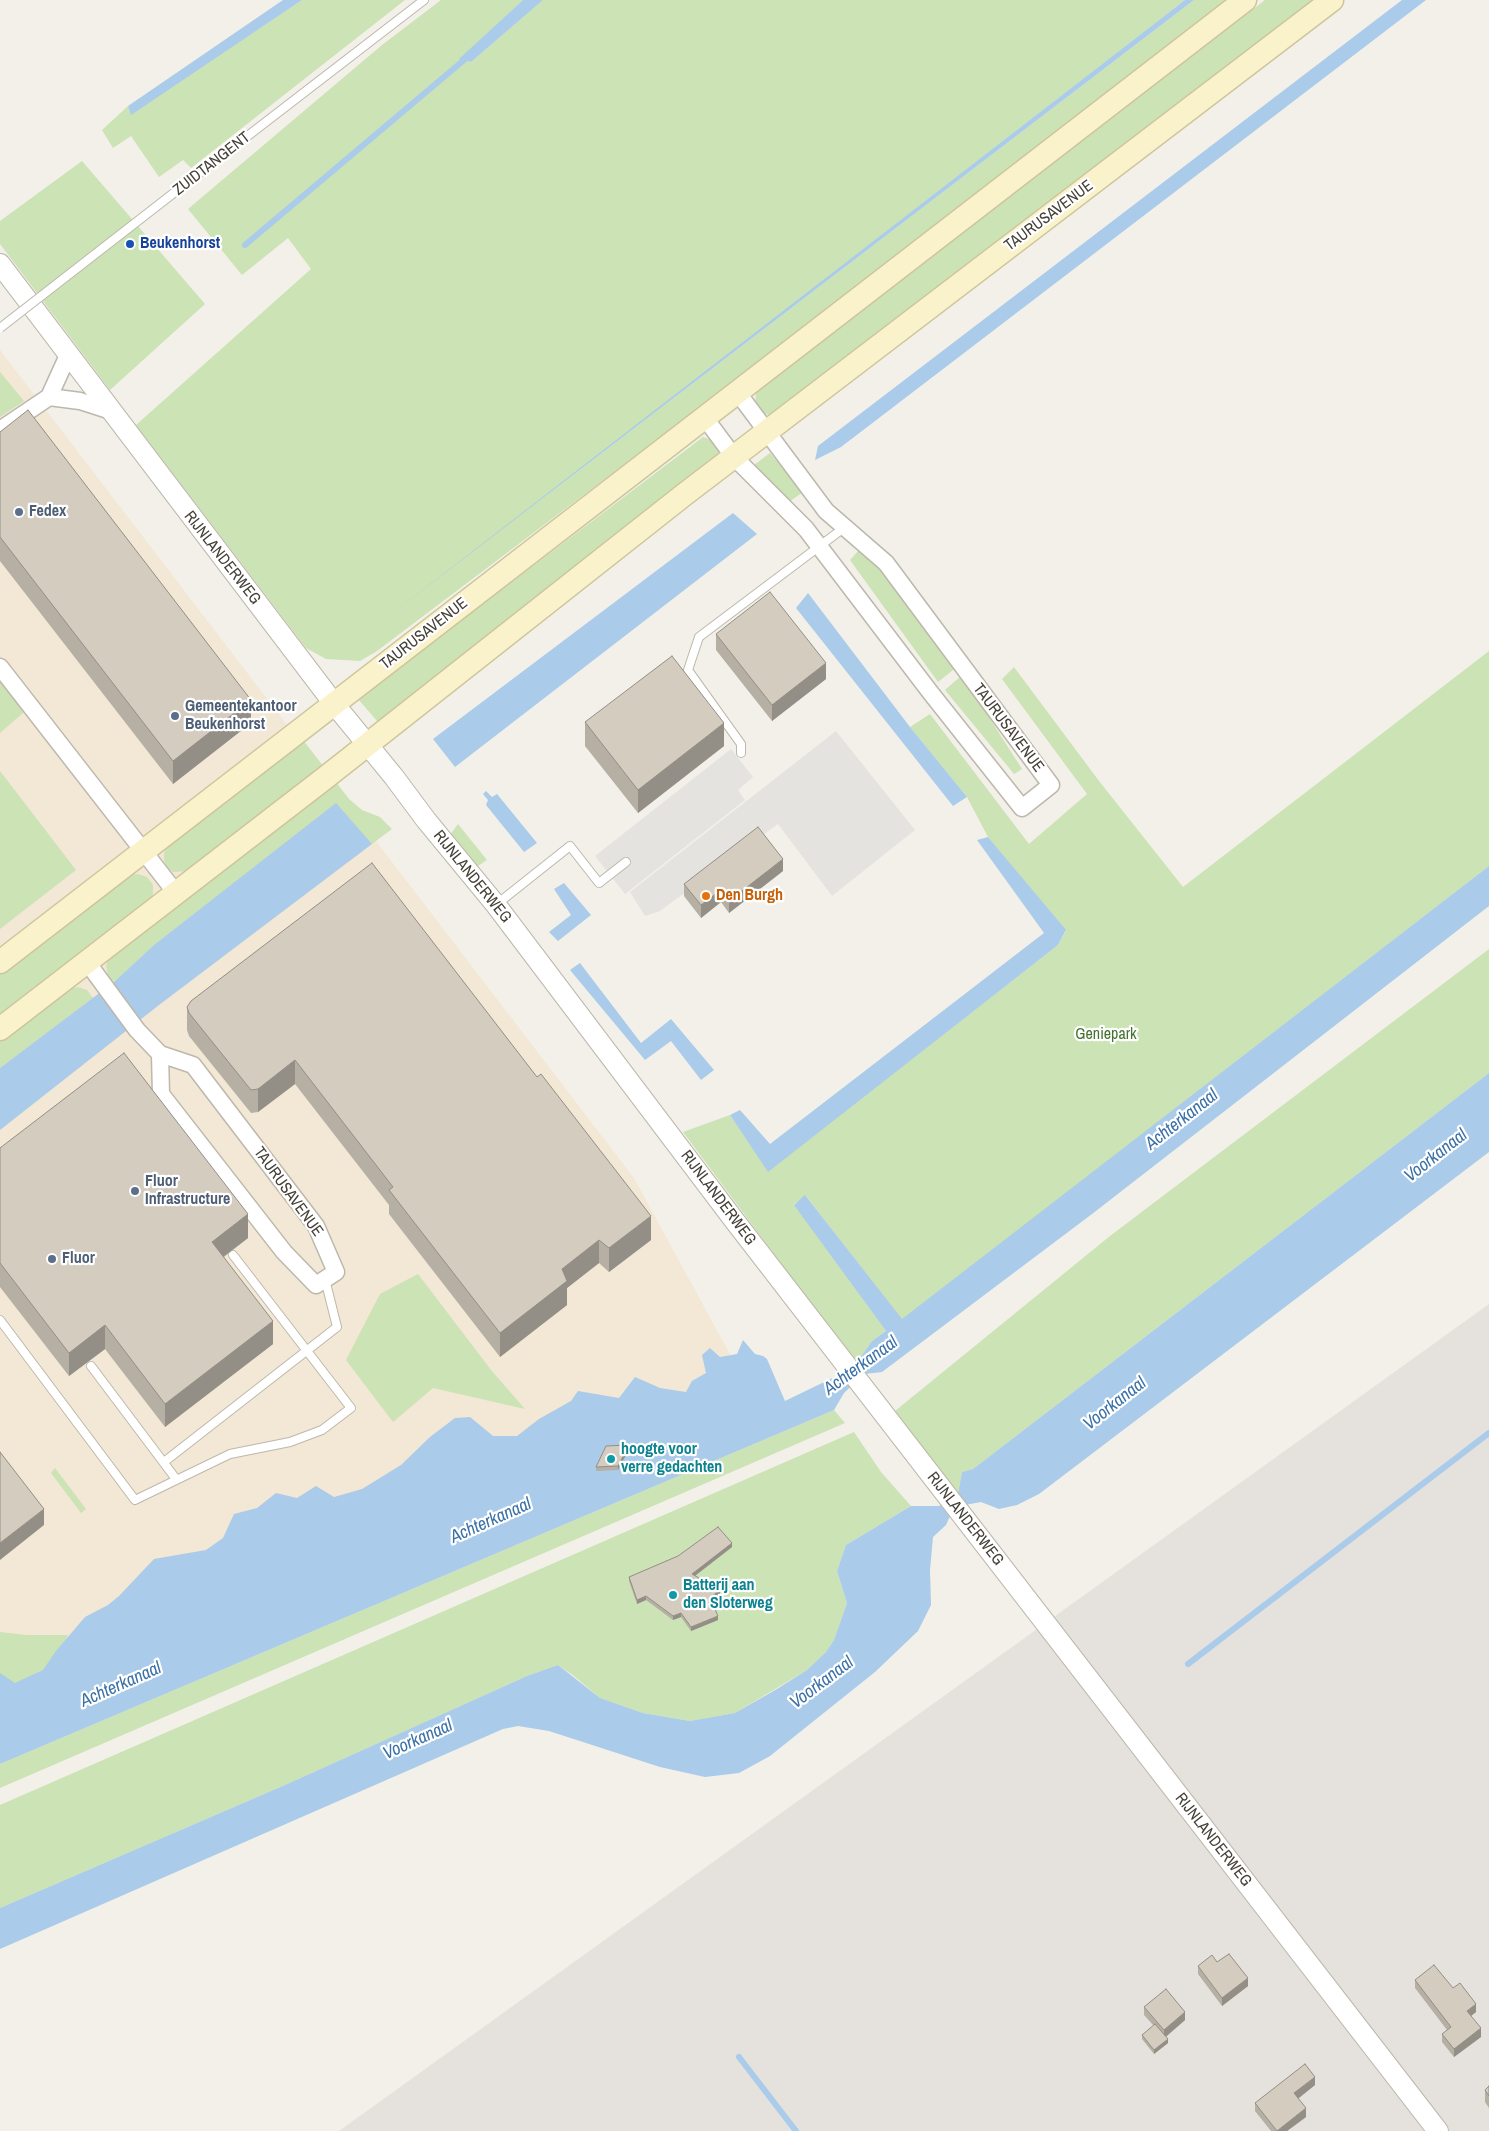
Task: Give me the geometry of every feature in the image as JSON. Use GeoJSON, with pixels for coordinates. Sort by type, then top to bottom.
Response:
{"type":"FeatureCollection","features":[{"type":"Feature","properties":{"kind":"main road","name":"TAURUSAVENUE"},"geometry":{"type":"LineString","coordinates":[[0,962],[1245,0]]}},
{"type":"Feature","properties":{"kind":"main road","name":"TAURUSAVENUE"},"geometry":{"type":"LineString","coordinates":[[0,1028],[176,894],[766,432],[1332,0]]}},
{"type":"Feature","properties":{"kind":"street","name":"RIJNLANDERWEG"},"geometry":{"type":"LineString","coordinates":[[0,264],[335,705],[496,905],[846,1366],[1438,2131]]}},
{"type":"Feature","properties":{"kind":"street"},"geometry":{"type":"LineString","coordinates":[[0,430],[49,397],[69,353]]}},
{"type":"Feature","properties":{"kind":"street","name":"TAURUSAVENUE"},"geometry":{"type":"LineString","coordinates":[[705,418],[734,457],[806,529],[930,692],[1022,808],[1051,785],[886,563],[826,511],[738,393]]}},
{"type":"Feature","properties":{"kind":"street"},"geometry":{"type":"LineString","coordinates":[[49,397],[80,401],[111,411]]}},
{"type":"Feature","properties":{"kind":"street"},"geometry":{"type":"LineString","coordinates":[[0,667],[176,894]]}},
{"type":"Feature","properties":{"kind":"street","name":"TAURUSAVENUE"},"geometry":{"type":"LineString","coordinates":[[87,962],[137,1030],[160,1054],[193,1065],[316,1226],[336,1272],[325,1279]]}},
{"type":"Feature","properties":{"kind":"street"},"geometry":{"type":"LineString","coordinates":[[160,1054],[162,1094],[284,1252],[316,1285],[325,1279]]}},
{"type":"Feature","properties":{"kind":"lane","name":"ZUIDTANGENT"},"geometry":{"type":"LineString","coordinates":[[0,328],[424,0]]}},
{"type":"Feature","properties":{"kind":"lane"},"geometry":{"type":"LineString","coordinates":[[741,753],[741,744],[688,670],[699,637],[845,527]]}},
{"type":"Feature","properties":{"kind":"lane"},"geometry":{"type":"LineString","coordinates":[[496,905],[570,846],[599,883],[626,862]]}},
{"type":"Feature","properties":{"kind":"lane"},"geometry":{"type":"LineString","coordinates":[[0,1320],[135,1500],[230,1454],[290,1442],[322,1430],[351,1408],[233,1255]]}},
{"type":"Feature","properties":{"kind":"lane"},"geometry":{"type":"LineString","coordinates":[[164,1462],[337,1327],[325,1279]]}},
{"type":"Feature","properties":{"kind":"lane"},"geometry":{"type":"LineString","coordinates":[[91,1366],[176,1479]]}},
{"type":"Feature","properties":{"kind":"shaded area"},"geometry":{"type":"Polygon","coordinates":[[[0,350],[634,1178],[744,1380],[0,1691],[0,350]]]}},
{"type":"Feature","properties":{"kind":"shaded area"},"geometry":{"type":"Polygon","coordinates":[[[836,731],[915,830],[832,896],[778,824],[660,911],[645,916],[630,892],[836,731]]]}},
{"type":"Feature","properties":{"kind":"shaded area"},"geometry":{"type":"Polygon","coordinates":[[[731,749],[753,777],[738,790],[745,800],[625,894],[595,856],[731,749]]]}},
{"type":"Feature","properties":{"kind":"shaded area"},"geometry":{"type":"Polygon","coordinates":[[[1489,1304],[1489,2131],[339,2131],[1489,1304]]]}},
{"type":"Feature","properties":{"kind":"green space"},"geometry":{"type":"Polygon","coordinates":[[[302,0],[405,0],[191,168],[183,160],[159,177],[131,136],[113,148],[102,130],[128,106],[131,114],[302,0]]]}},
{"type":"Feature","properties":{"kind":"green space"},"geometry":{"type":"Polygon","coordinates":[[[441,0],[523,0],[460,59],[471,62],[543,0],[1185,0],[500,531],[1194,0],[1225,0],[798,333],[377,651],[360,661],[326,659],[306,648],[136,425],[311,269],[288,238],[242,275],[188,209],[382,45],[441,0]]]}},
{"type":"Feature","properties":{"kind":"green space"},"geometry":{"type":"Polygon","coordinates":[[[1265,0],[1314,0],[775,415],[761,414],[755,403],[756,393],[1265,0]]]}},
{"type":"Feature","properties":{"kind":"green space"},"geometry":{"type":"Polygon","coordinates":[[[82,161],[205,304],[110,390],[0,244],[0,221],[82,161]]]}},
{"type":"Feature","properties":{"kind":"green space"},"geometry":{"type":"Polygon","coordinates":[[[0,372],[24,401],[0,417],[0,372]]]}},
{"type":"Feature","properties":{"kind":"green space"},"geometry":{"type":"Polygon","coordinates":[[[703,437],[715,441],[720,448],[718,458],[393,715],[377,721],[358,699],[703,437]]]}},
{"type":"Feature","properties":{"kind":"green space"},"geometry":{"type":"Polygon","coordinates":[[[770,453],[803,492],[789,502],[754,465],[770,453]]]}},
{"type":"Feature","properties":{"kind":"green space"},"geometry":{"type":"Polygon","coordinates":[[[859,550],[880,569],[958,666],[938,682],[850,560],[859,550]]]}},
{"type":"Feature","properties":{"kind":"green space","name":"Geniepark"},"geometry":{"type":"Polygon","coordinates":[[[1489,651],[1489,866],[902,1320],[806,1196],[794,1204],[886,1331],[872,1341],[856,1364],[683,1132],[730,1115],[768,1171],[1058,945],[1066,931],[988,837],[967,797],[910,727],[930,714],[1029,844],[1087,794],[1002,679],[1014,667],[1099,781],[1183,887],[1489,651]]]}},
{"type":"Feature","properties":{"kind":"green space"},"geometry":{"type":"Polygon","coordinates":[[[962,675],[1022,769],[1014,774],[945,690],[962,675]]]}},
{"type":"Feature","properties":{"kind":"green space"},"geometry":{"type":"Polygon","coordinates":[[[0,681],[24,712],[0,733],[0,681]]]}},
{"type":"Feature","properties":{"kind":"green space"},"geometry":{"type":"Polygon","coordinates":[[[303,740],[324,767],[189,871],[173,872],[168,868],[164,861],[164,853],[169,845],[303,740]]]}},
{"type":"Feature","properties":{"kind":"green space"},"geometry":{"type":"Polygon","coordinates":[[[0,771],[76,870],[0,929],[0,771]]]}},
{"type":"Feature","properties":{"kind":"green space"},"geometry":{"type":"Polygon","coordinates":[[[336,782],[349,799],[362,810],[380,817],[392,829],[372,844],[336,804],[154,945],[114,982],[108,975],[106,966],[110,955],[336,782]]]}},
{"type":"Feature","properties":{"kind":"green space"},"geometry":{"type":"Polygon","coordinates":[[[458,824],[487,860],[475,868],[450,835],[458,824]]]}},
{"type":"Feature","properties":{"kind":"green space"},"geometry":{"type":"Polygon","coordinates":[[[138,874],[147,877],[153,885],[153,894],[149,903],[0,1017],[0,974],[130,875],[138,874]]]}},
{"type":"Feature","properties":{"kind":"green space"},"geometry":{"type":"Polygon","coordinates":[[[1489,949],[1489,1073],[973,1469],[962,1472],[959,1496],[895,1411],[1110,1236],[1489,949]]]}},
{"type":"Feature","properties":{"kind":"green space"},"geometry":{"type":"Polygon","coordinates":[[[78,987],[87,990],[93,998],[0,1068],[0,1040],[65,990],[78,987]]]}},
{"type":"Feature","properties":{"kind":"green space"},"geometry":{"type":"Polygon","coordinates":[[[418,1274],[491,1370],[525,1409],[433,1388],[393,1422],[346,1360],[380,1294],[418,1274]]]}},
{"type":"Feature","properties":{"kind":"green space"},"geometry":{"type":"Polygon","coordinates":[[[834,1410],[845,1423],[0,1788],[0,1764],[834,1410]]]}},
{"type":"Feature","properties":{"kind":"green space"},"geometry":{"type":"Polygon","coordinates":[[[854,1432],[881,1472],[911,1506],[846,1545],[837,1571],[847,1603],[834,1640],[826,1652],[807,1670],[735,1713],[690,1721],[643,1713],[600,1698],[558,1665],[527,1676],[285,1785],[0,1908],[0,1805],[854,1432]]]}},
{"type":"Feature","properties":{"kind":"green space"},"geometry":{"type":"Polygon","coordinates":[[[55,1468],[86,1509],[81,1513],[51,1473],[55,1468]]]}},
{"type":"Feature","properties":{"kind":"green space"},"geometry":{"type":"Polygon","coordinates":[[[0,1632],[26,1635],[68,1635],[50,1678],[17,1690],[0,1683],[0,1632]]]}},
{"type":"Feature","properties":{"kind":"water"},"geometry":{"type":"Polygon","coordinates":[[[283,0],[302,0],[131,115],[128,106],[283,0]]]}},
{"type":"Feature","properties":{"kind":"water"},"geometry":{"type":"Polygon","coordinates":[[[523,0],[543,0],[471,62],[459,59],[523,0]]]}},
{"type":"Feature","properties":{"kind":"water"},"geometry":{"type":"Polygon","coordinates":[[[1185,0],[1194,0],[394,612],[1185,0]]]}},
{"type":"Feature","properties":{"kind":"water"},"geometry":{"type":"Polygon","coordinates":[[[1402,0],[1426,0],[841,447],[815,460],[818,446],[1402,0]]]}},
{"type":"Feature","properties":{"kind":"water"},"geometry":{"type":"Polygon","coordinates":[[[733,513],[757,534],[455,767],[433,739],[733,513]]]}},
{"type":"Feature","properties":{"kind":"water"},"geometry":{"type":"Polygon","coordinates":[[[808,593],[910,727],[967,797],[953,806],[796,608],[808,593]]]}},
{"type":"Feature","properties":{"kind":"water"},"geometry":{"type":"Polygon","coordinates":[[[486,791],[492,797],[497,794],[537,843],[524,852],[486,805],[488,800],[483,794],[486,791]]]}},
{"type":"Feature","properties":{"kind":"water"},"geometry":{"type":"Polygon","coordinates":[[[336,803],[372,844],[159,1005],[0,1130],[0,1068],[114,982],[154,945],[336,803]]]}},
{"type":"Feature","properties":{"kind":"water"},"geometry":{"type":"Polygon","coordinates":[[[988,837],[1066,930],[1058,945],[768,1172],[730,1115],[740,1110],[770,1144],[1044,933],[977,840],[988,837]]]}},
{"type":"Feature","properties":{"kind":"water","name":"Achterkanaal"},"geometry":{"type":"Polygon","coordinates":[[[1489,866],[1489,906],[1092,1214],[882,1372],[864,1374],[844,1393],[834,1410],[0,1764],[0,1673],[15,1683],[43,1670],[56,1651],[85,1617],[108,1605],[119,1596],[154,1559],[206,1550],[223,1538],[234,1514],[257,1508],[276,1493],[297,1498],[316,1486],[334,1497],[362,1489],[401,1465],[430,1437],[455,1418],[470,1417],[493,1436],[517,1436],[539,1419],[571,1401],[578,1391],[619,1398],[635,1377],[660,1388],[686,1392],[692,1381],[706,1373],[702,1355],[710,1348],[720,1357],[737,1354],[743,1340],[755,1354],[767,1359],[785,1401],[853,1368],[872,1341],[886,1331],[794,1205],[805,1195],[902,1319],[1489,866]]]}},
{"type":"Feature","properties":{"kind":"water"},"geometry":{"type":"Polygon","coordinates":[[[564,883],[591,915],[558,941],[549,932],[571,915],[554,889],[564,883]]]}},
{"type":"Feature","properties":{"kind":"water"},"geometry":{"type":"Polygon","coordinates":[[[580,963],[641,1043],[671,1019],[714,1070],[701,1080],[671,1041],[645,1060],[570,970],[580,963]]]}},
{"type":"Feature","properties":{"kind":"water","name":"Voorkanaal"},"geometry":{"type":"Polygon","coordinates":[[[1489,1073],[1489,1152],[1039,1494],[1017,1505],[999,1509],[981,1502],[965,1505],[950,1516],[946,1525],[933,1537],[930,1570],[931,1605],[918,1631],[875,1672],[770,1756],[739,1773],[705,1777],[660,1767],[549,1731],[518,1726],[503,1729],[0,1949],[0,1908],[285,1785],[527,1676],[558,1665],[600,1698],[643,1713],[690,1721],[735,1713],[777,1689],[807,1670],[826,1652],[834,1640],[847,1603],[837,1571],[846,1545],[911,1506],[939,1506],[958,1496],[962,1472],[973,1469],[1489,1073]]]}},
{"type":"Feature","properties":{"kind":"building"},"geometry":{"type":"Polygon","coordinates":[[[28,410],[251,700],[173,761],[0,537],[0,432],[28,410]]]}},
{"type":"Feature","properties":{"kind":"building"},"geometry":{"type":"Polygon","coordinates":[[[770,592],[826,663],[772,705],[716,634],[770,592]]]}},
{"type":"Feature","properties":{"kind":"building"},"geometry":{"type":"Polygon","coordinates":[[[672,656],[724,723],[638,790],[585,722],[672,656]]]}},
{"type":"Feature","properties":{"kind":"building"},"geometry":{"type":"Polygon","coordinates":[[[758,827],[783,859],[729,901],[721,890],[701,905],[684,884],[758,827]]]}},
{"type":"Feature","properties":{"kind":"building"},"geometry":{"type":"Polygon","coordinates":[[[372,863],[537,1077],[541,1074],[651,1216],[609,1248],[599,1240],[562,1269],[567,1281],[500,1333],[389,1190],[393,1187],[295,1060],[258,1089],[251,1090],[189,1013],[187,1007],[191,1001],[372,863]]]}},
{"type":"Feature","properties":{"kind":"building"},"geometry":{"type":"Polygon","coordinates":[[[124,1053],[248,1214],[212,1242],[273,1321],[165,1404],[105,1325],[69,1353],[0,1263],[0,1148],[124,1053]]]}},
{"type":"Feature","properties":{"kind":"building"},"geometry":{"type":"Polygon","coordinates":[[[629,1445],[618,1466],[596,1467],[606,1446],[629,1445]]]}},
{"type":"Feature","properties":{"kind":"building"},"geometry":{"type":"Polygon","coordinates":[[[0,1452],[44,1509],[0,1543],[0,1452]]]}},
{"type":"Feature","properties":{"kind":"building"},"geometry":{"type":"Polygon","coordinates":[[[718,1527],[732,1543],[692,1574],[720,1590],[710,1598],[718,1616],[691,1627],[681,1613],[673,1616],[646,1596],[637,1600],[629,1577],[678,1556],[718,1527]]]}},
{"type":"Feature","properties":{"kind":"building"},"geometry":{"type":"Polygon","coordinates":[[[1229,1954],[1248,1978],[1222,1998],[1198,1966],[1212,1955],[1217,1962],[1229,1954]]]}},
{"type":"Feature","properties":{"kind":"building"},"geometry":{"type":"Polygon","coordinates":[[[1434,1965],[1453,1988],[1460,1983],[1476,2004],[1467,2011],[1481,2028],[1454,2049],[1442,2034],[1451,2027],[1415,1980],[1434,1965]]]}},
{"type":"Feature","properties":{"kind":"building"},"geometry":{"type":"Polygon","coordinates":[[[1166,1989],[1185,2012],[1164,2030],[1144,2007],[1166,1989]]]}},
{"type":"Feature","properties":{"kind":"building"},"geometry":{"type":"Polygon","coordinates":[[[1155,2024],[1168,2039],[1154,2050],[1142,2035],[1155,2024]]]}},
{"type":"Feature","properties":{"kind":"building"},"geometry":{"type":"Polygon","coordinates":[[[1305,2064],[1315,2077],[1294,2093],[1306,2108],[1277,2131],[1255,2103],[1305,2064]]]}},
{"type":"Feature","properties":{"kind":"building"},"geometry":{"type":"Polygon","coordinates":[[[1489,2086],[1489,2096],[1485,2090],[1489,2086]]]}},
{"type":"Feature","properties":{"kind":"waterway"},"geometry":{"type":"LineString","coordinates":[[245,245],[464,60]]}},
{"type":"Feature","properties":{"kind":"waterway"},"geometry":{"type":"LineString","coordinates":[[1188,1664],[1489,1433]]}},
{"type":"Feature","properties":{"kind":"waterway"},"geometry":{"type":"LineString","coordinates":[[739,2057],[796,2131]]}},
{"type":"Feature","properties":{"kind":"place","name":"Beukenhorst"},"geometry":{"type":"Point","coordinates":[130,244]}},
{"type":"Feature","properties":{"kind":"place","name":"Fedex"},"geometry":{"type":"Point","coordinates":[19,512]}},
{"type":"Feature","properties":{"kind":"place","name":"Gemeentekantoor Beukenhorst"},"geometry":{"type":"Point","coordinates":[175,716]}},
{"type":"Feature","properties":{"kind":"place","name":"Den Burgh"},"geometry":{"type":"Point","coordinates":[706,896]}},
{"type":"Feature","properties":{"kind":"place","name":"Fluor Infrastructure"},"geometry":{"type":"Point","coordinates":[135,1191]}},
{"type":"Feature","properties":{"kind":"place","name":"Fluor"},"geometry":{"type":"Point","coordinates":[52,1259]}},
{"type":"Feature","properties":{"kind":"place","name":"hoogte voor verre gedachten"},"geometry":{"type":"Point","coordinates":[611,1459]}},
{"type":"Feature","properties":{"kind":"place","name":"Batterij aan den Sloterweg"},"geometry":{"type":"Point","coordinates":[673,1595]}}]}
